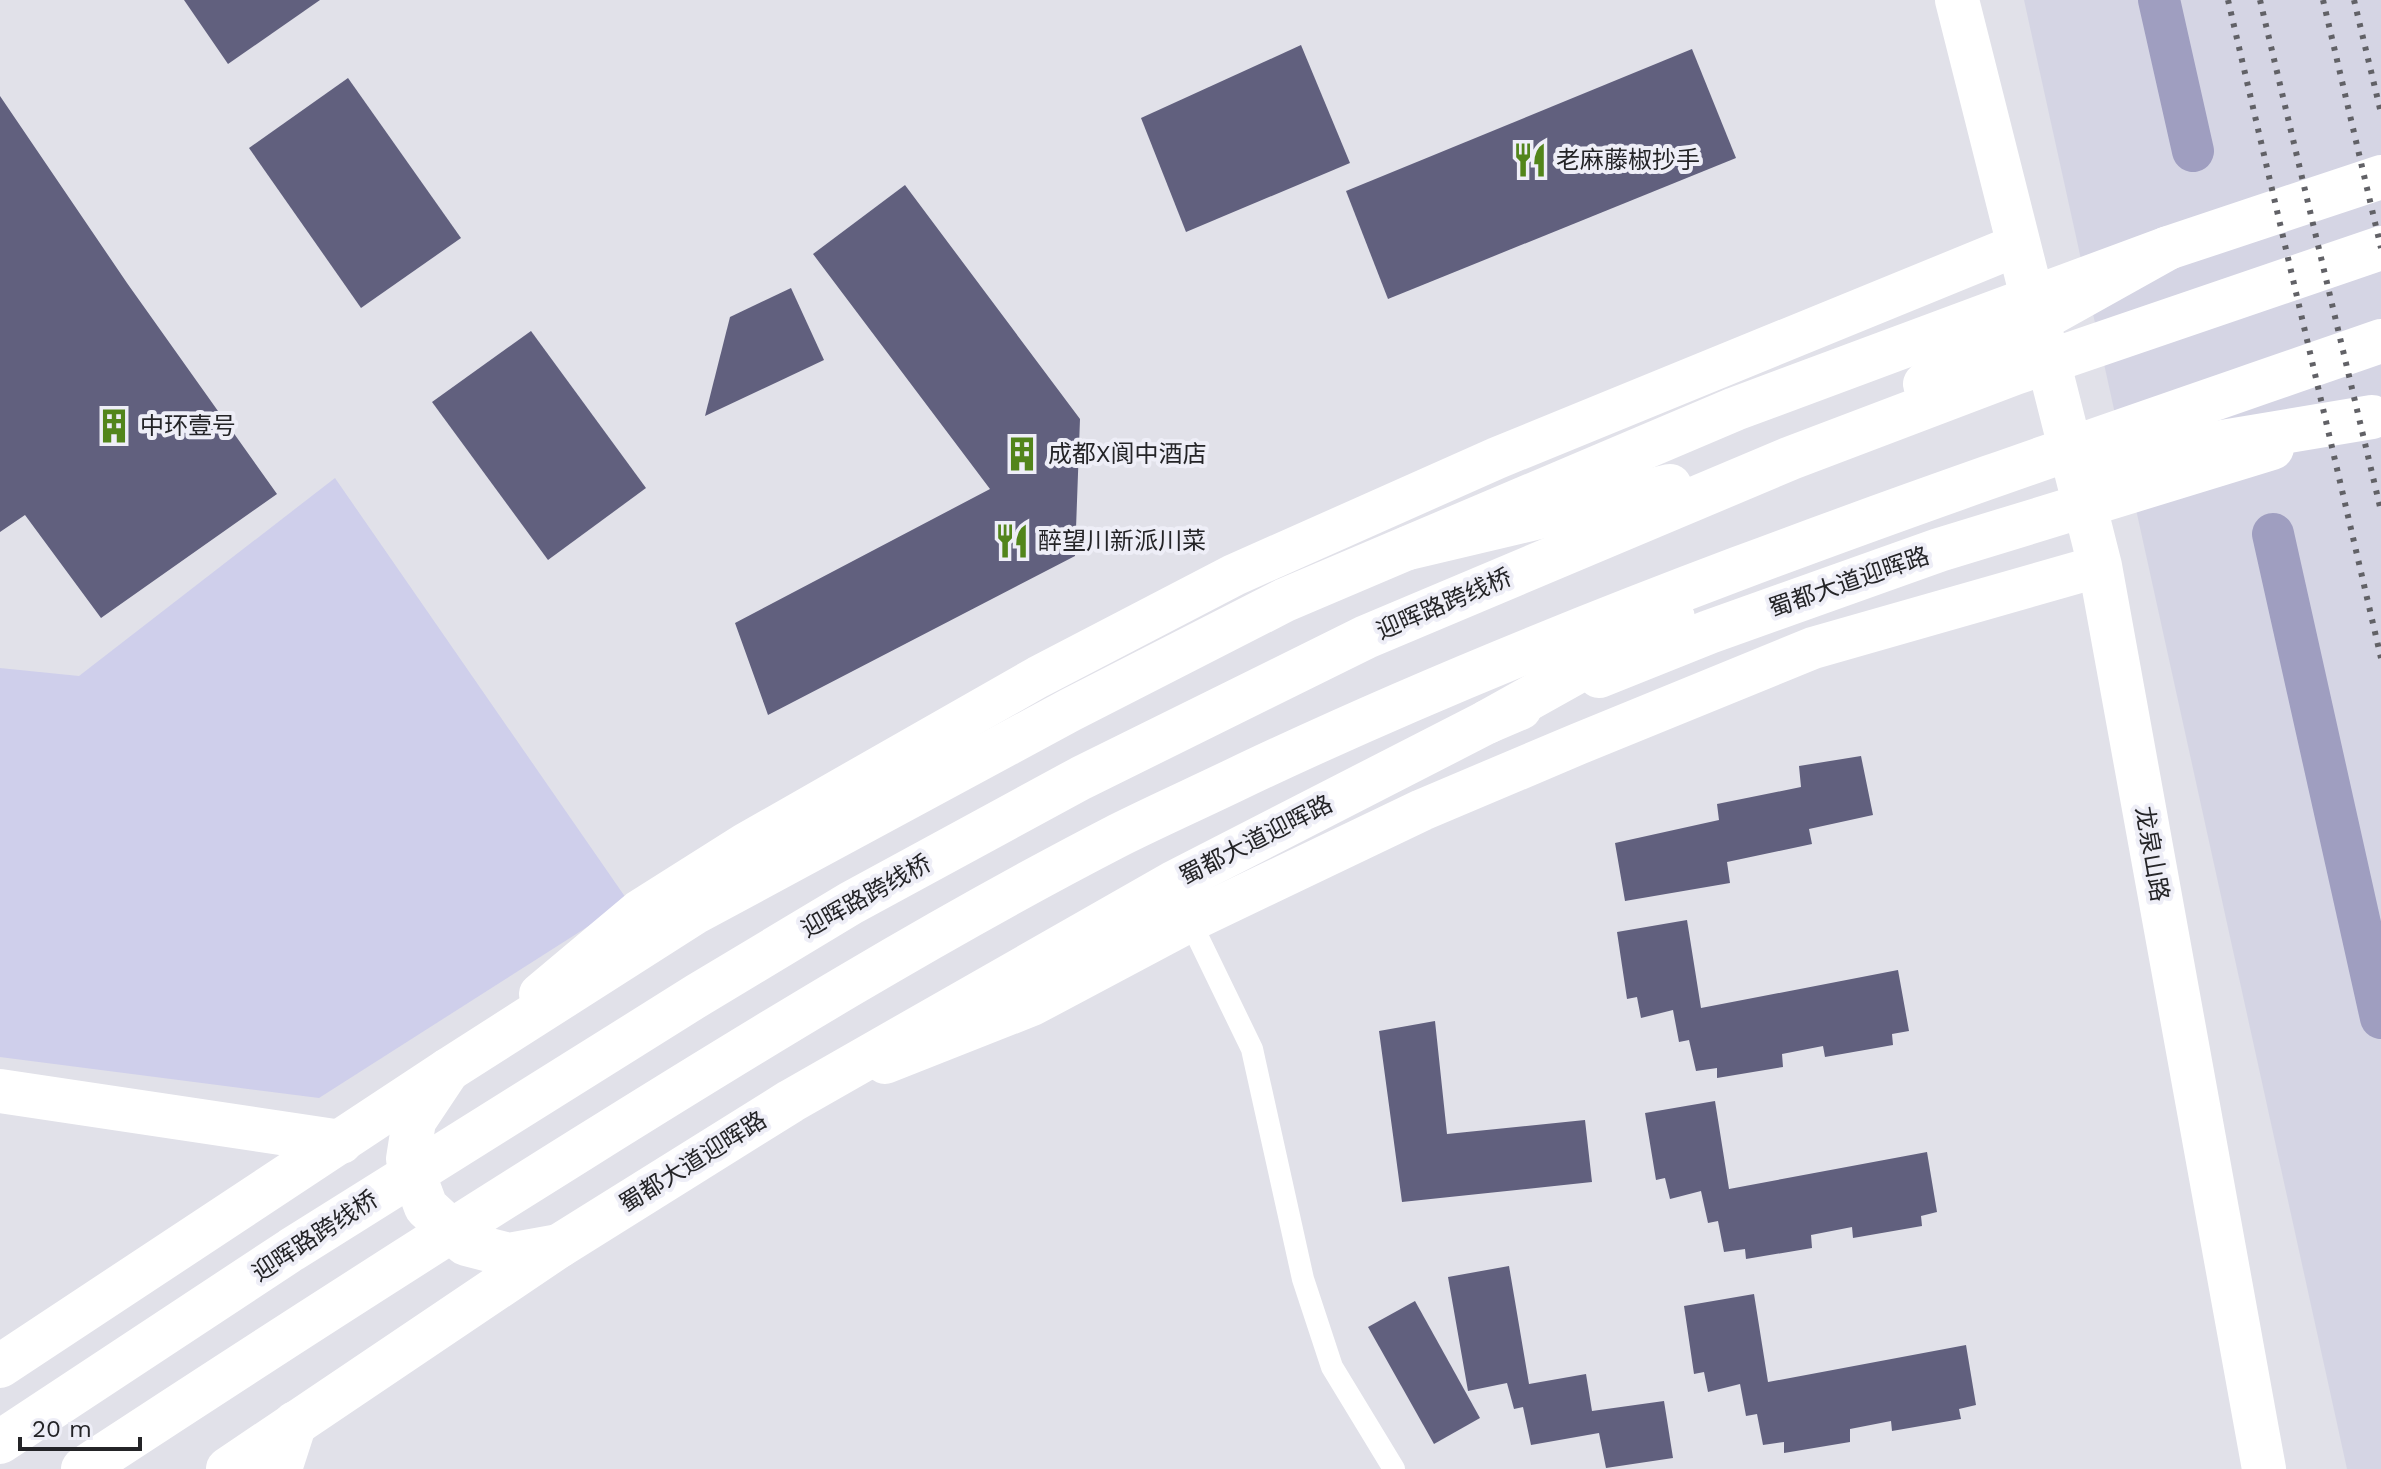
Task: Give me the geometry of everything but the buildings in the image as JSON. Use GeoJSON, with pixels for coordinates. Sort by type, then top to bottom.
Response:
{"type":"FeatureCollection","features":[{"type":"Feature","properties":{"kind":"main road","name":"龙泉山路"},"geometry":{"type":"LineString","coordinates":[[1957,0],[2100,566],[2264,1469]]}},
{"type":"Feature","properties":{"kind":"main road"},"geometry":{"type":"LineString","coordinates":[[0,1366],[448,1070],[694,913],[1056,718],[1285,600],[1735,409],[2168,248],[2381,177]]}},
{"type":"Feature","properties":{"kind":"main road"},"geometry":{"type":"LineString","coordinates":[[1791,458],[2168,248]]}},
{"type":"Feature","properties":{"kind":"main road"},"geometry":{"type":"LineString","coordinates":[[1408,548],[1791,458],[2015,373],[2381,248]]}},
{"type":"Feature","properties":{"kind":"main road"},"geometry":{"type":"LineString","coordinates":[[83,1469],[324,1310],[703,1073],[908,950],[1122,834],[1364,719],[1556,639],[1818,537],[2381,341]]}},
{"type":"Feature","properties":{"kind":"main road"},"geometry":{"type":"LineString","coordinates":[[1973,484],[2376,416]]}},
{"type":"Feature","properties":{"kind":"main road","name":"蜀都大道迎晖路"},"geometry":{"type":"LineString","coordinates":[[228,1469],[559,1246],[791,1101],[1173,883],[1487,722],[1709,632],[1939,550],[2376,416]]}},
{"type":"Feature","properties":{"kind":"main road","name":"迎晖路跨线桥"},"geometry":{"type":"LineString","coordinates":[[0,1442],[291,1250],[851,903],[1081,778],[1366,637],[1791,458]]}},
{"type":"Feature","properties":{"kind":"main road"},"geometry":{"type":"LineString","coordinates":[[1487,722],[1818,537]]}},
{"type":"Feature","properties":{"kind":"main road"},"geometry":{"type":"LineString","coordinates":[[448,1070],[414,1121],[408,1159],[426,1207],[466,1244],[509,1255],[559,1246]]}},
{"type":"Feature","properties":{"kind":"main road"},"geometry":{"type":"LineString","coordinates":[[0,1091],[341,1142]]}},
{"type":"Feature","properties":{"kind":"main road"},"geometry":{"type":"LineString","coordinates":[[280,1469],[295,1423]]}},
{"type":"Feature","properties":{"kind":"street"},"geometry":{"type":"LineString","coordinates":[[448,1070],[639,911],[745,844],[1038,677],[1234,575],[1497,458],[2018,245]]}},
{"type":"Feature","properties":{"kind":"street"},"geometry":{"type":"LineString","coordinates":[[791,1101],[1032,1005],[1190,921],[1422,810],[1813,648],[2100,566]]}},
{"type":"Feature","properties":{"kind":"lane"},"geometry":{"type":"LineString","coordinates":[[1190,921],[1252,1049],[1303,1279],[1332,1367],[1394,1469]]}},
{"type":"Feature","properties":{"kind":"shaded area"},"geometry":{"type":"Polygon","coordinates":[[[2024,0],[2381,0],[2381,1469],[2347,1469],[2024,0]]]}},
{"type":"Feature","properties":{"kind":"shaded area"},"geometry":{"type":"Polygon","coordinates":[[[335,478],[628,901],[319,1098],[0,1057],[0,668],[79,676],[335,478]]]}},
{"type":"Feature","properties":{"kind":"waterway"},"geometry":{"type":"LineString","coordinates":[[2159,0],[2193,151]]}},
{"type":"Feature","properties":{"kind":"waterway"},"geometry":{"type":"LineString","coordinates":[[2273,534],[2381,1018]]}},
{"type":"Feature","properties":{"kind":"railway"},"geometry":{"type":"LineString","coordinates":[[2228,0],[2381,658]]}},
{"type":"Feature","properties":{"kind":"railway"},"geometry":{"type":"LineString","coordinates":[[2260,0],[2381,511]]}},
{"type":"Feature","properties":{"kind":"railway"},"geometry":{"type":"LineString","coordinates":[[2323,0],[2381,248]]}},
{"type":"Feature","properties":{"kind":"railway"},"geometry":{"type":"LineString","coordinates":[[2354,0],[2381,113]]}},
{"type":"Feature","properties":{"kind":"place","name":"老麻藤椒抄手"},"geometry":{"type":"Point","coordinates":[1530,160]}},
{"type":"Feature","properties":{"kind":"place","name":"中环壹号"},"geometry":{"type":"Point","coordinates":[114,426]}},
{"type":"Feature","properties":{"kind":"place","name":"成都X阆中酒店"},"geometry":{"type":"Point","coordinates":[1022,454]}},
{"type":"Feature","properties":{"kind":"place","name":"醉望川新派川菜"},"geometry":{"type":"Point","coordinates":[1012,541]}}]}
